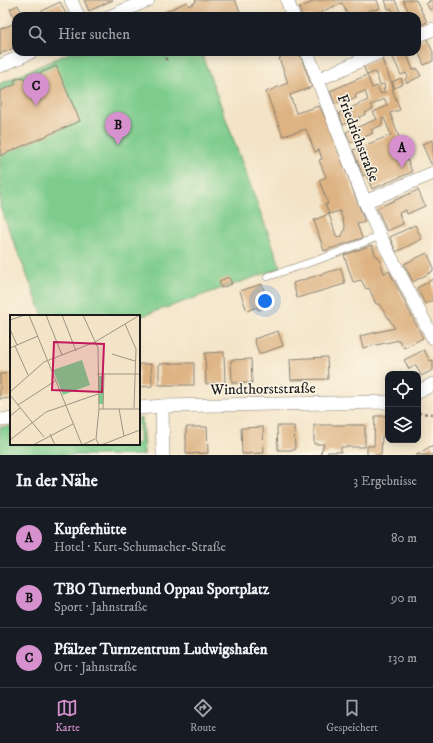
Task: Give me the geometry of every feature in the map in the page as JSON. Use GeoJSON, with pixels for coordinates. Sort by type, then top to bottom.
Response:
{"type":"FeatureCollection","features":[{"type":"Feature","properties":{"kind":"street"},"geometry":{"type":"LineString","coordinates":[[71,0],[76,12]]}},
{"type":"Feature","properties":{"kind":"street"},"geometry":{"type":"LineString","coordinates":[[120,12],[148,0]]}},
{"type":"Feature","properties":{"kind":"street"},"geometry":{"type":"LineString","coordinates":[[286,0],[291,12]]}},
{"type":"Feature","properties":{"kind":"street"},"geometry":{"type":"LineString","coordinates":[[421,34],[433,29]]}},
{"type":"Feature","properties":{"kind":"street"},"geometry":{"type":"LineString","coordinates":[[0,66],[22,56]]}},
{"type":"Feature","properties":{"kind":"street","name":"Friedrichstraße"},"geometry":{"type":"LineString","coordinates":[[308,56],[365,202],[380,236],[433,338]]}},
{"type":"Feature","properties":{"kind":"street"},"geometry":{"type":"LineString","coordinates":[[317,80],[371,56]]}},
{"type":"Feature","properties":{"kind":"street"},"geometry":{"type":"LineString","coordinates":[[365,202],[433,173]]}},
{"type":"Feature","properties":{"kind":"street"},"geometry":{"type":"LineString","coordinates":[[421,390],[433,384]]}},
{"type":"Feature","properties":{"kind":"street","name":"Windthorststraße"},"geometry":{"type":"LineString","coordinates":[[140,408],[162,406],[385,402]]}},
{"type":"Feature","properties":{"kind":"street"},"geometry":{"type":"LineString","coordinates":[[162,406],[163,455]]}},
{"type":"Feature","properties":{"kind":"lane"},"geometry":{"type":"LineString","coordinates":[[267,277],[326,257],[380,236]]}},
{"type":"Feature","properties":{"kind":"path"},"geometry":{"type":"LineString","coordinates":[[165,56],[167,61]]}},
{"type":"Feature","properties":{"kind":"path"},"geometry":{"type":"LineString","coordinates":[[421,413],[433,414]]}},
{"type":"Feature","properties":{"kind":"green space"},"geometry":{"type":"Polygon","coordinates":[[[62,56],[202,56],[281,268],[140,317],[140,315],[43,315],[0,207],[0,84],[62,56]]]}},
{"type":"Feature","properties":{"kind":"green space"},"geometry":{"type":"Polygon","coordinates":[[[140,418],[142,418],[144,455],[0,455],[0,427],[10,426],[10,445],[140,445],[140,418]]]}},
{"type":"Feature","properties":{"kind":"building"},"geometry":{"type":"Polygon","coordinates":[[[84,0],[113,0],[89,11],[84,0]]]}},
{"type":"Feature","properties":{"kind":"building"},"geometry":{"type":"Polygon","coordinates":[[[195,0],[235,0],[240,12],[165,12],[187,2],[189,6],[196,2],[195,0]]]}},
{"type":"Feature","properties":{"kind":"building"},"geometry":{"type":"Polygon","coordinates":[[[317,0],[377,0],[380,8],[366,12],[346,12],[342,3],[321,12],[300,12],[299,8],[317,0]]]}},
{"type":"Feature","properties":{"kind":"building"},"geometry":{"type":"Polygon","coordinates":[[[385,0],[395,0],[400,12],[393,12],[391,8],[388,9],[385,0]]]}},
{"type":"Feature","properties":{"kind":"building"},"geometry":{"type":"Polygon","coordinates":[[[403,0],[416,0],[427,22],[421,24],[421,12],[409,12],[403,0]]]}},
{"type":"Feature","properties":{"kind":"building"},"geometry":{"type":"Polygon","coordinates":[[[429,0],[433,0],[433,8],[430,10],[426,3],[430,2],[429,0]]]}},
{"type":"Feature","properties":{"kind":"building"},"geometry":{"type":"Polygon","coordinates":[[[60,2],[65,12],[40,12],[60,2]]]}},
{"type":"Feature","properties":{"kind":"building"},"geometry":{"type":"Polygon","coordinates":[[[18,5],[21,12],[12,13],[10,9],[18,5]]]}},
{"type":"Feature","properties":{"kind":"building"},"geometry":{"type":"Polygon","coordinates":[[[12,24],[12,49],[0,54],[0,29],[12,24]]]}},
{"type":"Feature","properties":{"kind":"building"},"geometry":{"type":"Polygon","coordinates":[[[426,37],[433,52],[433,61],[424,65],[420,56],[421,40],[426,37]]]}},
{"type":"Feature","properties":{"kind":"building"},"geometry":{"type":"Polygon","coordinates":[[[300,56],[312,87],[290,95],[296,113],[319,106],[327,121],[365,222],[357,224],[362,238],[324,251],[314,220],[329,214],[325,204],[328,204],[319,180],[326,177],[319,160],[322,159],[319,150],[315,152],[306,129],[283,136],[266,92],[288,83],[279,58],[300,56]],[[340,211],[329,214],[337,238],[342,236],[345,228],[340,211]]]}},
{"type":"Feature","properties":{"kind":"building"},"geometry":{"type":"Polygon","coordinates":[[[392,56],[408,56],[413,70],[417,68],[421,76],[407,83],[405,79],[408,77],[406,73],[401,75],[392,56]]]}},
{"type":"Feature","properties":{"kind":"building"},"geometry":{"type":"Polygon","coordinates":[[[381,57],[394,89],[392,89],[400,110],[390,113],[412,172],[372,189],[366,174],[363,176],[353,150],[391,135],[384,118],[382,119],[382,125],[371,130],[373,133],[351,143],[346,132],[377,119],[373,112],[387,106],[385,99],[371,105],[373,109],[357,118],[359,121],[353,124],[352,121],[343,125],[339,113],[368,100],[365,91],[355,95],[356,98],[346,103],[345,100],[335,104],[330,91],[367,75],[363,65],[381,57]],[[375,72],[367,75],[372,88],[377,86],[381,94],[385,92],[383,89],[385,88],[384,84],[380,85],[375,72]]]}},
{"type":"Feature","properties":{"kind":"building"},"geometry":{"type":"Polygon","coordinates":[[[56,66],[80,121],[0,156],[0,91],[16,84],[14,80],[23,77],[24,80],[56,66]]]}},
{"type":"Feature","properties":{"kind":"building"},"geometry":{"type":"Polygon","coordinates":[[[401,78],[403,84],[395,88],[392,82],[401,78]]]}},
{"type":"Feature","properties":{"kind":"building"},"geometry":{"type":"Polygon","coordinates":[[[433,140],[433,163],[431,164],[422,144],[433,140]]]}},
{"type":"Feature","properties":{"kind":"building"},"geometry":{"type":"Polygon","coordinates":[[[418,190],[425,206],[407,214],[406,210],[399,213],[403,224],[387,231],[377,208],[418,190]]]}},
{"type":"Feature","properties":{"kind":"building"},"geometry":{"type":"Polygon","coordinates":[[[415,225],[422,239],[396,252],[390,237],[415,225]]]}},
{"type":"Feature","properties":{"kind":"building"},"geometry":{"type":"Polygon","coordinates":[[[372,245],[384,273],[389,271],[423,338],[404,348],[399,340],[363,348],[360,336],[395,328],[379,304],[376,304],[369,288],[366,289],[361,280],[353,282],[344,255],[372,245]]]}},
{"type":"Feature","properties":{"kind":"building"},"geometry":{"type":"Polygon","coordinates":[[[427,253],[433,265],[433,271],[413,282],[404,264],[427,253]]]}},
{"type":"Feature","properties":{"kind":"building"},"geometry":{"type":"Polygon","coordinates":[[[341,268],[345,284],[297,298],[293,283],[341,268]]]}},
{"type":"Feature","properties":{"kind":"building"},"geometry":{"type":"Polygon","coordinates":[[[229,277],[232,284],[221,288],[219,281],[229,277]]]}},
{"type":"Feature","properties":{"kind":"building"},"geometry":{"type":"Polygon","coordinates":[[[433,279],[433,300],[425,304],[417,288],[433,279]]]}},
{"type":"Feature","properties":{"kind":"building"},"geometry":{"type":"Polygon","coordinates":[[[262,284],[269,307],[258,310],[257,307],[247,311],[240,291],[262,284]]]}},
{"type":"Feature","properties":{"kind":"building"},"geometry":{"type":"Polygon","coordinates":[[[278,331],[283,346],[259,354],[254,339],[278,331]]]}},
{"type":"Feature","properties":{"kind":"building"},"geometry":{"type":"Polygon","coordinates":[[[424,350],[430,361],[433,360],[433,370],[421,376],[421,371],[419,371],[416,365],[409,369],[404,360],[424,350]]]}},
{"type":"Feature","properties":{"kind":"building"},"geometry":{"type":"Polygon","coordinates":[[[224,352],[225,383],[206,384],[205,353],[224,352]]]}},
{"type":"Feature","properties":{"kind":"building"},"geometry":{"type":"Polygon","coordinates":[[[327,357],[328,379],[291,380],[290,359],[327,357]]]}},
{"type":"Feature","properties":{"kind":"building"},"geometry":{"type":"Polygon","coordinates":[[[251,359],[252,383],[232,383],[231,360],[251,359]]]}},
{"type":"Feature","properties":{"kind":"building"},"geometry":{"type":"Polygon","coordinates":[[[194,363],[194,385],[159,385],[159,364],[194,363]]]}},
{"type":"Feature","properties":{"kind":"building"},"geometry":{"type":"Polygon","coordinates":[[[140,364],[151,364],[152,386],[140,387],[140,364]]]}},
{"type":"Feature","properties":{"kind":"building"},"geometry":{"type":"Polygon","coordinates":[[[10,373],[10,398],[0,399],[0,374],[10,373]]]}},
{"type":"Feature","properties":{"kind":"building"},"geometry":{"type":"Polygon","coordinates":[[[375,416],[385,416],[385,436],[382,436],[381,455],[367,455],[367,446],[374,446],[375,416]]]}},
{"type":"Feature","properties":{"kind":"building"},"geometry":{"type":"Polygon","coordinates":[[[314,425],[365,425],[365,447],[341,447],[341,452],[328,452],[326,455],[320,455],[324,444],[314,444],[314,425]]]}},
{"type":"Feature","properties":{"kind":"building"},"geometry":{"type":"Polygon","coordinates":[[[277,426],[294,426],[295,450],[278,450],[277,426]]]}},
{"type":"Feature","properties":{"kind":"building"},"geometry":{"type":"Polygon","coordinates":[[[186,427],[207,427],[208,453],[186,454],[186,427]]]}},
{"type":"Feature","properties":{"kind":"building"},"geometry":{"type":"Polygon","coordinates":[[[263,427],[264,453],[242,454],[241,428],[263,427]]]}},
{"type":"Feature","properties":{"kind":"building"},"geometry":{"type":"Polygon","coordinates":[[[433,445],[433,455],[416,455],[433,445]]]}},
{"type":"Feature","properties":{"kind":"place","name":"Pfälzer Turnzentrum Ludwigshafen"},"geometry":{"type":"Point","coordinates":[36,106]}},
{"type":"Feature","properties":{"kind":"place","name":"TBO Turnerbund Oppau Sportplatz"},"geometry":{"type":"Point","coordinates":[118,145]}},
{"type":"Feature","properties":{"kind":"place","name":"Kupferhütte"},"geometry":{"type":"Point","coordinates":[402,168]}}]}
